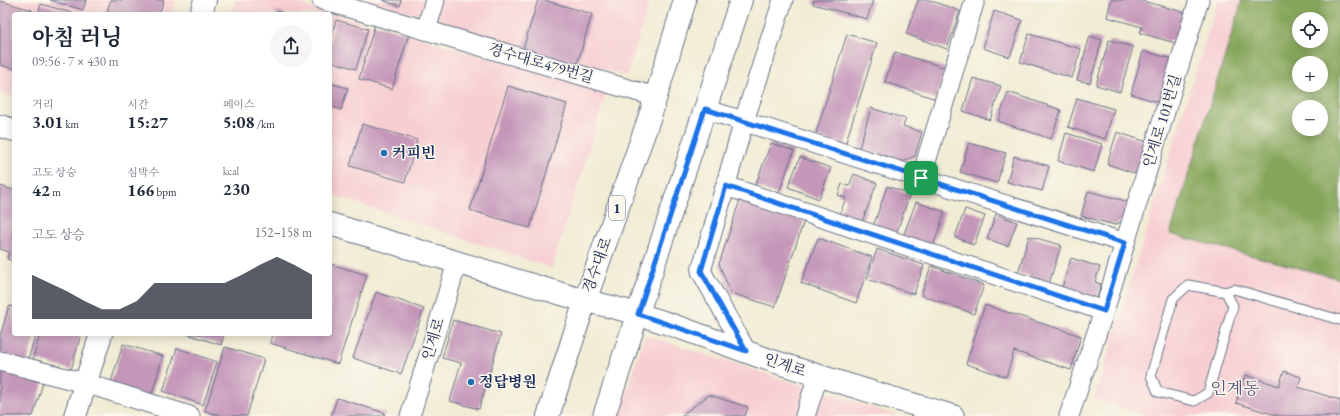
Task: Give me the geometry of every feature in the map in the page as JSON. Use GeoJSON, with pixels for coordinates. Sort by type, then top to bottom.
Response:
{"type":"FeatureCollection","features":[{"type":"Feature","properties":{"kind":"main road"},"geometry":{"type":"LineString","coordinates":[[202,12],[205,0]]}},
{"type":"Feature","properties":{"kind":"main road","name":"경수대로"},"geometry":{"type":"LineString","coordinates":[[548,416],[585,301],[656,96],[685,0]]}},
{"type":"Feature","properties":{"kind":"main road"},"geometry":{"type":"LineString","coordinates":[[604,416],[740,0]]}},
{"type":"Feature","properties":{"kind":"main road"},"geometry":{"type":"LineString","coordinates":[[0,126],[12,129]]}},
{"type":"Feature","properties":{"kind":"main road","name":"인계로"},"geometry":{"type":"LineString","coordinates":[[332,225],[585,301],[638,314],[818,376],[953,416]]}},
{"type":"Feature","properties":{"kind":"main road"},"geometry":{"type":"LineString","coordinates":[[75,416],[100,336]]}},
{"type":"Feature","properties":{"kind":"street","name":"경수대로479번길"},"geometry":{"type":"LineString","coordinates":[[322,0],[656,96]]}},
{"type":"Feature","properties":{"kind":"street"},"geometry":{"type":"LineString","coordinates":[[426,30],[435,0]]}},
{"type":"Feature","properties":{"kind":"street"},"geometry":{"type":"LineString","coordinates":[[746,351],[701,271],[744,121],[783,0]]}},
{"type":"Feature","properties":{"kind":"street"},"geometry":{"type":"LineString","coordinates":[[921,178],[975,0]]}},
{"type":"Feature","properties":{"kind":"street","name":"인계로 101번길"},"geometry":{"type":"LineString","coordinates":[[1104,311],[1199,0]]}},
{"type":"Feature","properties":{"kind":"street"},"geometry":{"type":"LineString","coordinates":[[705,109],[1125,243]]}},
{"type":"Feature","properties":{"kind":"street"},"geometry":{"type":"LineString","coordinates":[[726,186],[1104,311],[1069,416]]}},
{"type":"Feature","properties":{"kind":"street","name":"인계로"},"geometry":{"type":"LineString","coordinates":[[410,416],[457,263]]}},
{"type":"Feature","properties":{"kind":"street"},"geometry":{"type":"LineString","coordinates":[[0,361],[85,383],[190,416]]}},
{"type":"Feature","properties":{"kind":"street"},"geometry":{"type":"LineString","coordinates":[[805,416],[818,376]]}},
{"type":"Feature","properties":{"kind":"lane"},"geometry":{"type":"LineString","coordinates":[[1226,292],[1233,306],[1208,393],[1194,401],[1158,392],[1151,376],[1173,300],[1188,285],[1226,292],[1234,288],[1340,320]]}},
{"type":"Feature","properties":{"kind":"shaded area"},"geometry":{"type":"Polygon","coordinates":[[[0,0],[176,0],[173,12],[12,12],[12,96],[0,93],[0,0]]]}},
{"type":"Feature","properties":{"kind":"shaded area"},"geometry":{"type":"Polygon","coordinates":[[[236,0],[285,0],[327,12],[233,12],[236,0]]]}},
{"type":"Feature","properties":{"kind":"shaded area"},"geometry":{"type":"Polygon","coordinates":[[[366,0],[650,0],[627,76],[366,0]]]}},
{"type":"Feature","properties":{"kind":"shaded area"},"geometry":{"type":"Polygon","coordinates":[[[1218,0],[1340,0],[1340,416],[1147,416],[1094,399],[1218,0]]]}},
{"type":"Feature","properties":{"kind":"shaded area"},"geometry":{"type":"Polygon","coordinates":[[[332,13],[607,91],[552,268],[332,195],[332,13]]]}},
{"type":"Feature","properties":{"kind":"shaded area"},"geometry":{"type":"Polygon","coordinates":[[[645,335],[898,416],[619,416],[645,335]]]}},
{"type":"Feature","properties":{"kind":"green space"},"geometry":{"type":"Polygon","coordinates":[[[1242,0],[1340,0],[1340,279],[1170,234],[1242,0]]]}},
{"type":"Feature","properties":{"kind":"building"},"geometry":{"type":"Polygon","coordinates":[[[50,0],[86,0],[83,10],[50,0]]]}},
{"type":"Feature","properties":{"kind":"building"},"geometry":{"type":"Polygon","coordinates":[[[111,0],[164,0],[160,12],[113,12],[107,10],[111,0]]]}},
{"type":"Feature","properties":{"kind":"building"},"geometry":{"type":"Polygon","coordinates":[[[382,0],[401,0],[400,6],[382,0]]]}},
{"type":"Feature","properties":{"kind":"building"},"geometry":{"type":"Polygon","coordinates":[[[538,0],[544,0],[592,14],[577,65],[523,49],[538,0]]]}},
{"type":"Feature","properties":{"kind":"building"},"geometry":{"type":"Polygon","coordinates":[[[814,0],[873,0],[867,19],[813,4],[814,0]]]}},
{"type":"Feature","properties":{"kind":"building"},"geometry":{"type":"Polygon","coordinates":[[[918,0],[929,0],[960,11],[947,49],[906,34],[918,0]]]}},
{"type":"Feature","properties":{"kind":"building"},"geometry":{"type":"Polygon","coordinates":[[[1111,0],[1139,0],[1187,13],[1179,44],[1140,33],[1142,27],[1107,17],[1111,0]]]}},
{"type":"Feature","properties":{"kind":"building"},"geometry":{"type":"Polygon","coordinates":[[[0,1],[32,10],[32,12],[12,12],[12,68],[0,65],[0,1]]]}},
{"type":"Feature","properties":{"kind":"building"},"geometry":{"type":"Polygon","coordinates":[[[41,4],[69,12],[39,12],[41,4]]]}},
{"type":"Feature","properties":{"kind":"building"},"geometry":{"type":"Polygon","coordinates":[[[994,11],[1022,20],[1010,57],[983,48],[994,11]]]}},
{"type":"Feature","properties":{"kind":"building"},"geometry":{"type":"Polygon","coordinates":[[[336,20],[368,29],[356,69],[332,62],[332,34],[336,20]]]}},
{"type":"Feature","properties":{"kind":"building"},"geometry":{"type":"Polygon","coordinates":[[[375,24],[409,34],[392,89],[359,79],[375,24]]]}},
{"type":"Feature","properties":{"kind":"building"},"geometry":{"type":"Polygon","coordinates":[[[847,34],[877,43],[845,145],[815,136],[847,34]]]}},
{"type":"Feature","properties":{"kind":"building"},"geometry":{"type":"Polygon","coordinates":[[[1029,34],[1081,49],[1072,78],[1020,62],[1029,34]]]}},
{"type":"Feature","properties":{"kind":"building"},"geometry":{"type":"Polygon","coordinates":[[[1090,36],[1102,40],[1090,83],[1077,80],[1090,36]]]}},
{"type":"Feature","properties":{"kind":"building"},"geometry":{"type":"Polygon","coordinates":[[[1109,40],[1133,47],[1120,92],[1096,85],[1109,40]]]}},
{"type":"Feature","properties":{"kind":"building"},"geometry":{"type":"Polygon","coordinates":[[[1143,51],[1177,60],[1164,104],[1131,94],[1143,51]]]}},
{"type":"Feature","properties":{"kind":"building"},"geometry":{"type":"Polygon","coordinates":[[[895,52],[946,68],[936,99],[885,82],[895,52]]]}},
{"type":"Feature","properties":{"kind":"building"},"geometry":{"type":"Polygon","coordinates":[[[973,78],[1001,86],[990,120],[963,111],[973,78]]]}},
{"type":"Feature","properties":{"kind":"building"},"geometry":{"type":"Polygon","coordinates":[[[332,84],[348,88],[341,110],[332,107],[332,84]]]}},
{"type":"Feature","properties":{"kind":"building"},"geometry":{"type":"Polygon","coordinates":[[[508,86],[567,104],[530,228],[470,210],[508,86]]]}},
{"type":"Feature","properties":{"kind":"building"},"geometry":{"type":"Polygon","coordinates":[[[1008,92],[1061,110],[1051,139],[998,121],[1008,92]]]}},
{"type":"Feature","properties":{"kind":"building"},"geometry":{"type":"Polygon","coordinates":[[[1077,98],[1114,109],[1105,139],[1068,127],[1077,98]]]}},
{"type":"Feature","properties":{"kind":"building"},"geometry":{"type":"Polygon","coordinates":[[[871,108],[906,119],[903,126],[922,132],[915,156],[902,162],[859,148],[871,108]]]}},
{"type":"Feature","properties":{"kind":"building","name":"커피빈"},"geometry":{"type":"Polygon","coordinates":[[[362,124],[417,140],[405,182],[350,166],[362,124]]]}},
{"type":"Feature","properties":{"kind":"building"},"geometry":{"type":"Polygon","coordinates":[[[1117,132],[1150,143],[1140,175],[1107,164],[1117,132]]]}},
{"type":"Feature","properties":{"kind":"building"},"geometry":{"type":"Polygon","coordinates":[[[1066,133],[1102,144],[1094,172],[1058,161],[1066,133]]]}},
{"type":"Feature","properties":{"kind":"building"},"geometry":{"type":"Polygon","coordinates":[[[771,143],[794,151],[778,195],[755,186],[771,143]]]}},
{"type":"Feature","properties":{"kind":"building"},"geometry":{"type":"Polygon","coordinates":[[[969,143],[1006,153],[997,183],[960,172],[969,143]]]}},
{"type":"Feature","properties":{"kind":"building"},"geometry":{"type":"Polygon","coordinates":[[[1014,156],[1049,166],[1042,191],[1007,182],[1014,156]]]}},
{"type":"Feature","properties":{"kind":"building"},"geometry":{"type":"Polygon","coordinates":[[[800,157],[831,168],[819,199],[788,187],[800,157]]]}},
{"type":"Feature","properties":{"kind":"building"},"geometry":{"type":"Polygon","coordinates":[[[854,174],[877,183],[862,222],[840,213],[846,198],[838,195],[842,184],[849,186],[854,174]]]}},
{"type":"Feature","properties":{"kind":"building"},"geometry":{"type":"Polygon","coordinates":[[[0,186],[12,189],[12,260],[7,259],[9,252],[0,249],[0,186]]]}},
{"type":"Feature","properties":{"kind":"building"},"geometry":{"type":"Polygon","coordinates":[[[887,186],[910,194],[896,234],[873,227],[887,186]]]}},
{"type":"Feature","properties":{"kind":"building"},"geometry":{"type":"Polygon","coordinates":[[[1088,191],[1133,203],[1129,217],[1115,225],[1081,216],[1088,191]]]}},
{"type":"Feature","properties":{"kind":"building"},"geometry":{"type":"Polygon","coordinates":[[[740,200],[804,221],[775,307],[731,293],[719,264],[740,200]]]}},
{"type":"Feature","properties":{"kind":"building"},"geometry":{"type":"Polygon","coordinates":[[[916,202],[945,212],[932,249],[902,239],[916,202]]]}},
{"type":"Feature","properties":{"kind":"building"},"geometry":{"type":"Polygon","coordinates":[[[965,209],[985,216],[974,245],[955,237],[965,209]]]}},
{"type":"Feature","properties":{"kind":"building"},"geometry":{"type":"Polygon","coordinates":[[[996,214],[1017,222],[1008,246],[987,239],[996,214]]]}},
{"type":"Feature","properties":{"kind":"building"},"geometry":{"type":"Polygon","coordinates":[[[1029,236],[1061,245],[1048,287],[1039,284],[1040,279],[1018,273],[1029,236]]]}},
{"type":"Feature","properties":{"kind":"building"},"geometry":{"type":"Polygon","coordinates":[[[818,238],[872,257],[856,303],[801,283],[818,238]]]}},
{"type":"Feature","properties":{"kind":"building"},"geometry":{"type":"Polygon","coordinates":[[[877,249],[924,265],[914,294],[867,279],[877,249]]]}},
{"type":"Feature","properties":{"kind":"building"},"geometry":{"type":"Polygon","coordinates":[[[1071,258],[1100,267],[1095,282],[1101,284],[1096,302],[1061,291],[1071,258]]]}},
{"type":"Feature","properties":{"kind":"building"},"geometry":{"type":"Polygon","coordinates":[[[332,265],[367,275],[338,364],[270,343],[272,336],[332,336],[332,265]]]}},
{"type":"Feature","properties":{"kind":"building"},"geometry":{"type":"Polygon","coordinates":[[[931,266],[984,285],[974,314],[921,295],[931,266]]]}},
{"type":"Feature","properties":{"kind":"building"},"geometry":{"type":"Polygon","coordinates":[[[376,292],[424,309],[401,374],[353,358],[376,292]]]}},
{"type":"Feature","properties":{"kind":"building"},"geometry":{"type":"Polygon","coordinates":[[[985,305],[1081,336],[1071,370],[1014,351],[1006,377],[966,364],[985,305]]]}},
{"type":"Feature","properties":{"kind":"building"},"geometry":{"type":"Polygon","coordinates":[[[9,306],[12,307],[12,336],[35,336],[27,362],[0,353],[0,336],[9,306]]]}},
{"type":"Feature","properties":{"kind":"building","name":"정답병원"},"geometry":{"type":"Polygon","coordinates":[[[453,320],[501,334],[479,409],[450,401],[461,363],[442,358],[453,320]]]}},
{"type":"Feature","properties":{"kind":"building"},"geometry":{"type":"Polygon","coordinates":[[[39,336],[80,336],[71,370],[33,359],[39,336]]]}},
{"type":"Feature","properties":{"kind":"building"},"geometry":{"type":"Polygon","coordinates":[[[193,336],[223,336],[221,345],[193,336]]]}},
{"type":"Feature","properties":{"kind":"building"},"geometry":{"type":"Polygon","coordinates":[[[123,344],[163,356],[151,397],[110,385],[123,344]]]}},
{"type":"Feature","properties":{"kind":"building"},"geometry":{"type":"Polygon","coordinates":[[[225,347],[264,359],[247,416],[222,416],[205,411],[225,347]]]}},
{"type":"Feature","properties":{"kind":"building"},"geometry":{"type":"Polygon","coordinates":[[[177,348],[217,362],[203,405],[163,391],[177,348]]]}},
{"type":"Feature","properties":{"kind":"building"},"geometry":{"type":"Polygon","coordinates":[[[0,370],[43,383],[33,416],[0,416],[0,370]]]}},
{"type":"Feature","properties":{"kind":"building"},"geometry":{"type":"Polygon","coordinates":[[[1284,371],[1301,377],[1298,387],[1340,400],[1340,416],[1279,416],[1236,403],[1245,375],[1279,386],[1284,371]]]}},
{"type":"Feature","properties":{"kind":"building"},"geometry":{"type":"Polygon","coordinates":[[[709,395],[748,407],[745,416],[682,416],[709,395]]]}},
{"type":"Feature","properties":{"kind":"building"},"geometry":{"type":"Polygon","coordinates":[[[337,398],[385,413],[384,416],[331,416],[337,398]]]}},
{"type":"Feature","properties":{"kind":"place","name":"커피빈"},"geometry":{"type":"Point","coordinates":[384,153]}},
{"type":"Feature","properties":{"kind":"place","name":"정답병원"},"geometry":{"type":"Point","coordinates":[471,382]}},
{"type":"Feature","properties":{"kind":"district","name":"인계동"},"geometry":{"type":"Point","coordinates":[1235,388]}},
{"type":"Feature","properties":{"kind":"route"},"geometry":{"type":"LineString","coordinates":[[705,109],[921,178],[1125,243],[1104,311],[726,186],[701,271],[746,351],[638,314],[705,109]]}}]}
